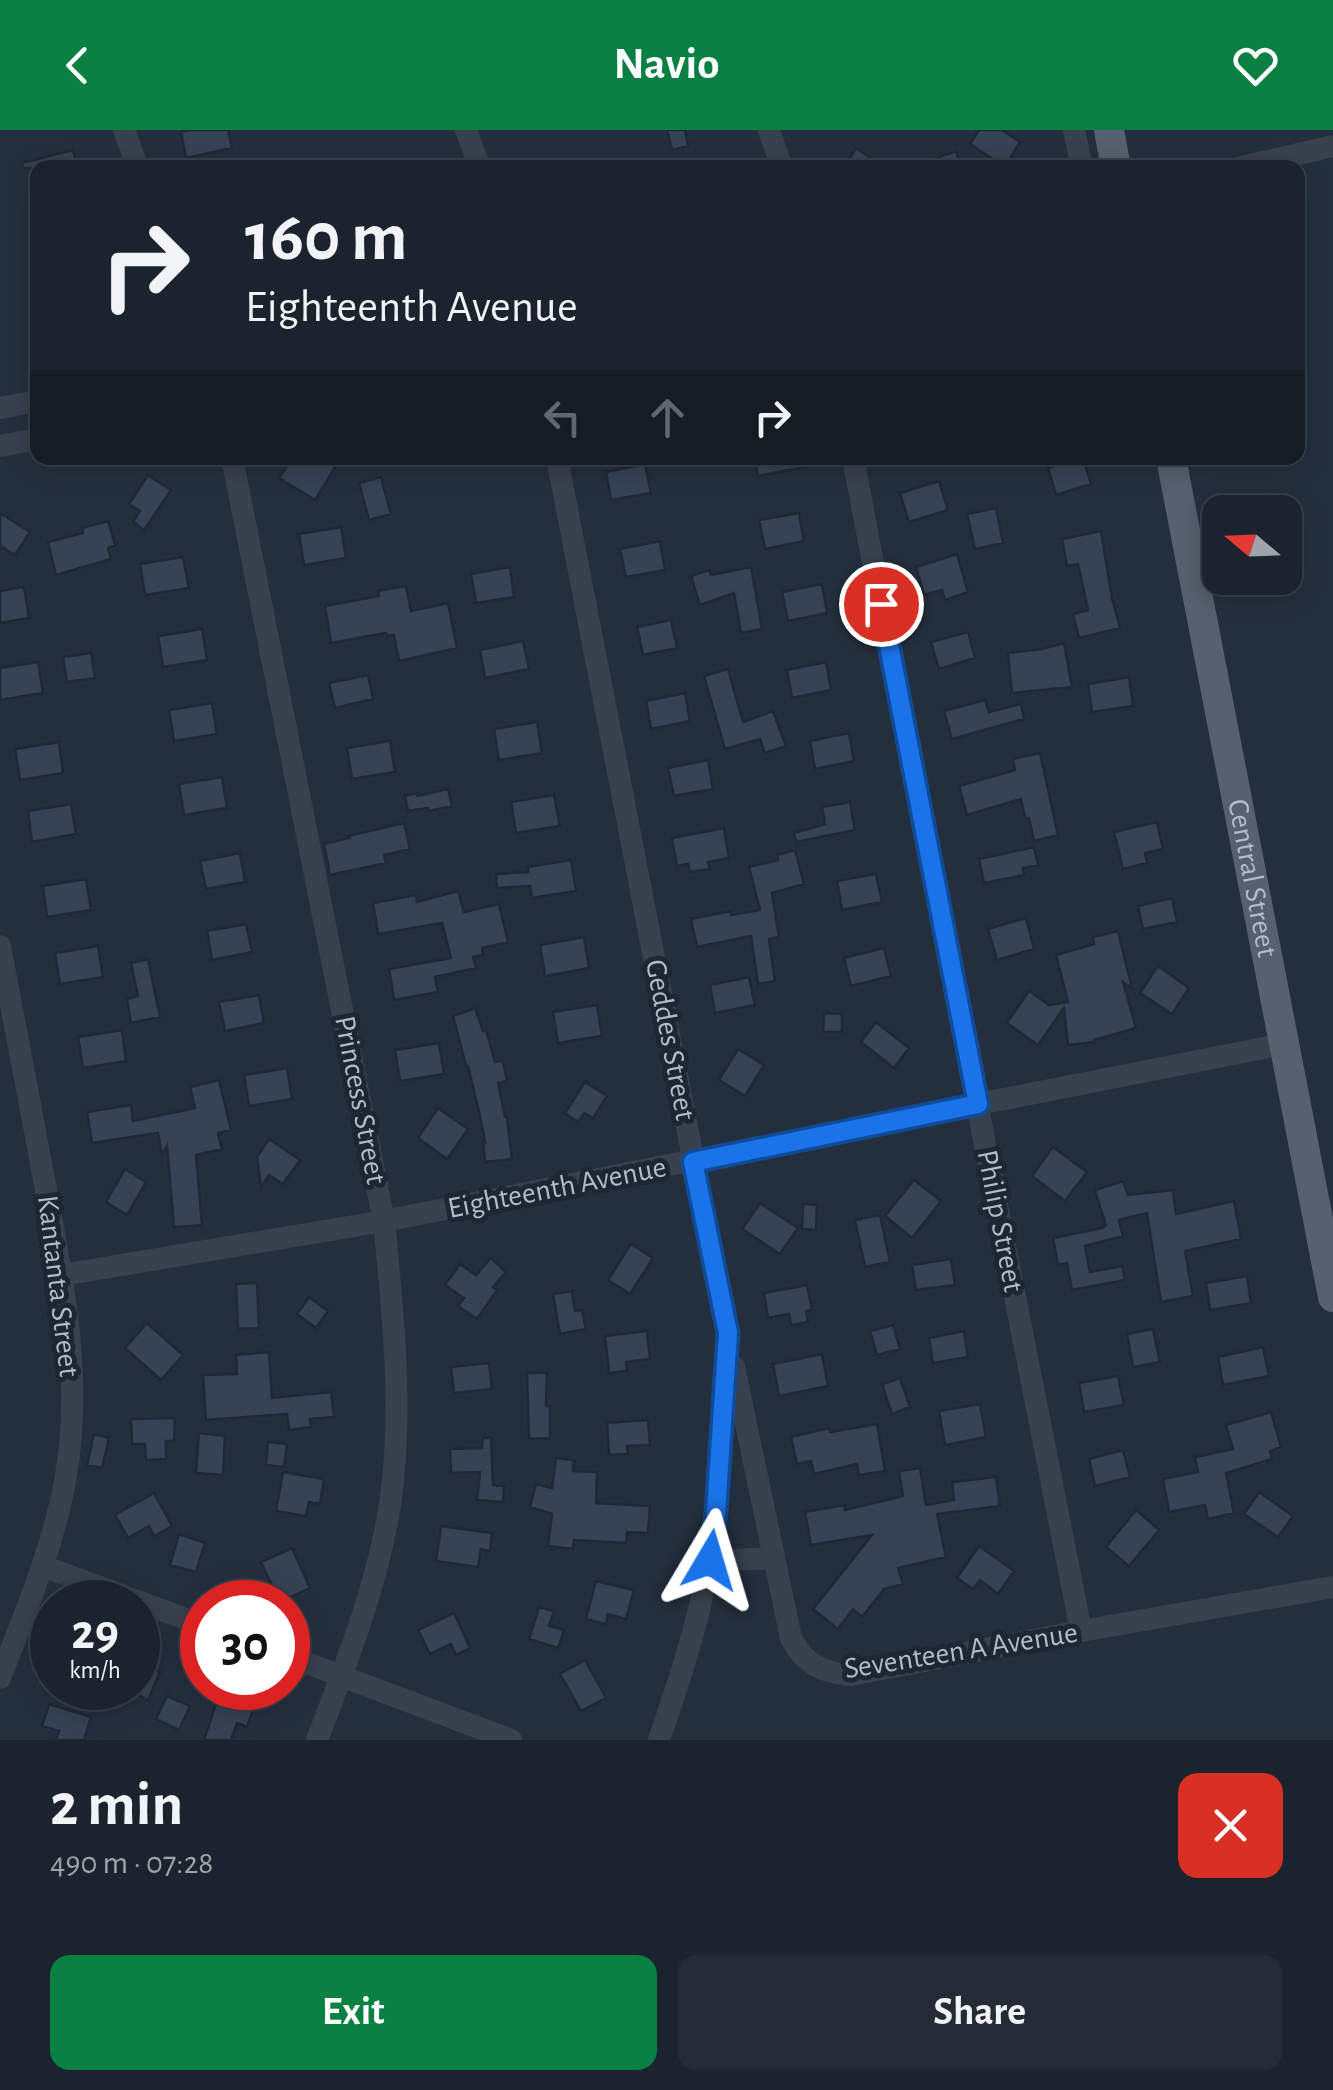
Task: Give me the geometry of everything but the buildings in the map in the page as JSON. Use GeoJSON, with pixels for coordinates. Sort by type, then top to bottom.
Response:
{"type":"FeatureCollection","features":[{"type":"Feature","properties":{"kind":"main road"},"geometry":{"type":"LineString","coordinates":[[1109,130],[1115,160]]}},
{"type":"Feature","properties":{"kind":"main road","name":"Central Street"},"geometry":{"type":"LineString","coordinates":[[1171,465],[1333,1296]]}},
{"type":"Feature","properties":{"kind":"street"},"geometry":{"type":"LineString","coordinates":[[124,130],[135,160]]}},
{"type":"Feature","properties":{"kind":"street"},"geometry":{"type":"LineString","coordinates":[[466,130],[477,160]]}},
{"type":"Feature","properties":{"kind":"street"},"geometry":{"type":"LineString","coordinates":[[768,130],[779,160]]}},
{"type":"Feature","properties":{"kind":"street"},"geometry":{"type":"LineString","coordinates":[[1074,130],[1080,160]]}},
{"type":"Feature","properties":{"kind":"street"},"geometry":{"type":"LineString","coordinates":[[1264,160],[1322,142]]}},
{"type":"Feature","properties":{"kind":"street"},"geometry":{"type":"LineString","coordinates":[[0,408],[30,402]]}},
{"type":"Feature","properties":{"kind":"street"},"geometry":{"type":"LineString","coordinates":[[0,446],[30,440]]}},
{"type":"Feature","properties":{"kind":"street","name":"Princess Street"},"geometry":{"type":"LineString","coordinates":[[233,465],[384,1221],[394,1327],[396,1404],[391,1495],[376,1572],[317,1740]]}},
{"type":"Feature","properties":{"kind":"street","name":"Geddes Street"},"geometry":{"type":"LineString","coordinates":[[558,465],[728,1333],[710,1560],[688,1654],[659,1740]]}},
{"type":"Feature","properties":{"kind":"street","name":"Philip Street"},"geometry":{"type":"LineString","coordinates":[[854,465],[1081,1631]]}},
{"type":"Feature","properties":{"kind":"street","name":"Kantanta Street"},"geometry":{"type":"LineString","coordinates":[[0,946],[62,1275],[72,1366],[67,1471],[44,1566],[0,1678]]}},
{"type":"Feature","properties":{"kind":"street","name":"Eighteenth Avenue"},"geometry":{"type":"LineString","coordinates":[[62,1275],[384,1221],[1284,1044]]}},
{"type":"Feature","properties":{"kind":"street","name":"Seventeen A Avenue"},"geometry":{"type":"LineString","coordinates":[[728,1333],[791,1638],[815,1667],[832,1674],[851,1674],[1333,1587]]}},
{"type":"Feature","properties":{"kind":"street"},"geometry":{"type":"LineString","coordinates":[[710,1560],[774,1558]]}},
{"type":"Feature","properties":{"kind":"street"},"geometry":{"type":"LineString","coordinates":[[44,1566],[180,1617]]}},
{"type":"Feature","properties":{"kind":"street"},"geometry":{"type":"LineString","coordinates":[[310,1664],[511,1740]]}},
{"type":"Feature","properties":{"kind":"route"},"geometry":{"type":"LineString","coordinates":[[710,1560],[728,1333],[693,1162],[978,1104],[881,604]]}}]}
